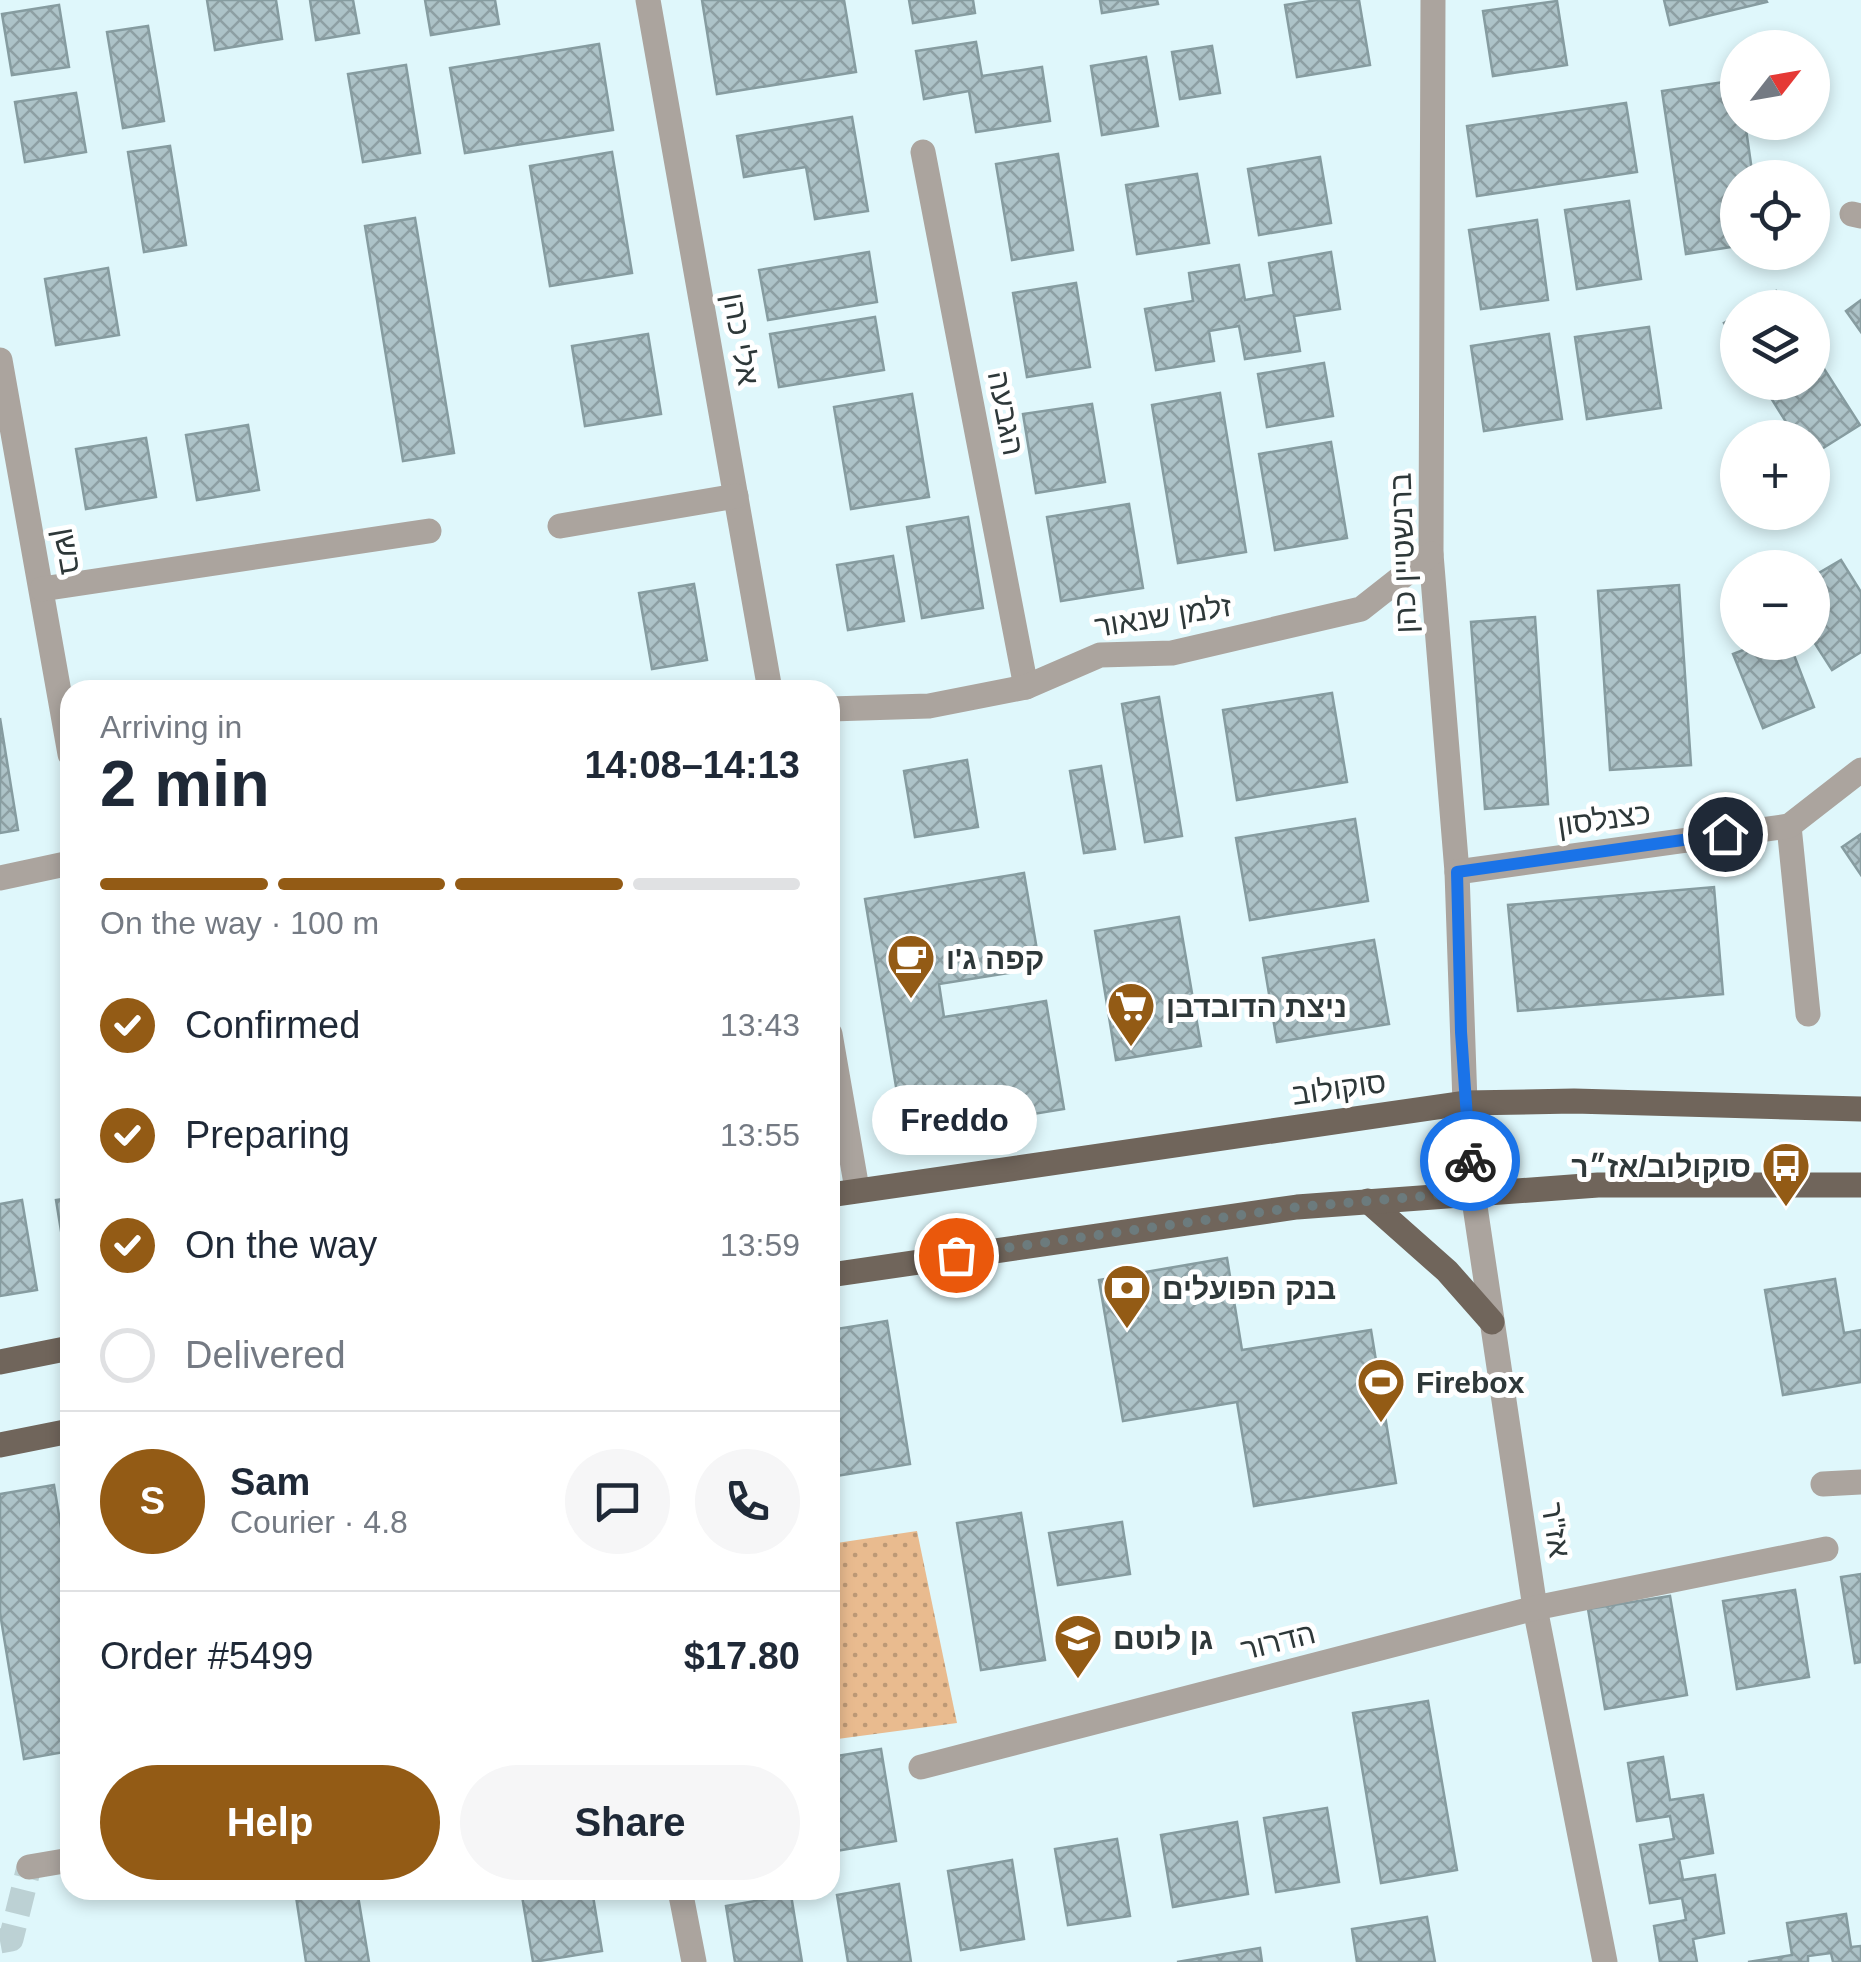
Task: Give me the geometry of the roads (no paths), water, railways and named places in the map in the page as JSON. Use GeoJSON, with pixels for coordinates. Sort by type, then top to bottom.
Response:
{"type":"FeatureCollection","features":[{"type":"Feature","properties":{"kind":"main road","name":"סוקולוב"},"geometry":{"type":"LineString","coordinates":[[840,1192],[1464,1103],[1574,1101],[1861,1109]]}},
{"type":"Feature","properties":{"kind":"main road"},"geometry":{"type":"LineString","coordinates":[[840,1275],[1298,1207],[1598,1185],[1861,1185]]}},
{"type":"Feature","properties":{"kind":"main road"},"geometry":{"type":"LineString","coordinates":[[1368,1202],[1447,1270],[1492,1322]]}},
{"type":"Feature","properties":{"kind":"main road"},"geometry":{"type":"LineString","coordinates":[[0,1362],[60,1350]]}},
{"type":"Feature","properties":{"kind":"main road"},"geometry":{"type":"LineString","coordinates":[[0,1446],[60,1433]]}},
{"type":"Feature","properties":{"kind":"street","name":"אלי כהן"},"geometry":{"type":"LineString","coordinates":[[648,0],[768,680]]}},
{"type":"Feature","properties":{"kind":"street","name":"ברנשטיין כהן"},"geometry":{"type":"LineString","coordinates":[[1433,0],[1431,554],[1457,872],[1464,1103]]}},
{"type":"Feature","properties":{"kind":"street","name":"הגבעה"},"geometry":{"type":"LineString","coordinates":[[923,152],[1026,687]]}},
{"type":"Feature","properties":{"kind":"street","name":"בשן"},"geometry":{"type":"LineString","coordinates":[[0,360],[60,695]]}},
{"type":"Feature","properties":{"kind":"street"},"geometry":{"type":"LineString","coordinates":[[560,526],[736,496]]}},
{"type":"Feature","properties":{"kind":"street"},"geometry":{"type":"LineString","coordinates":[[42,589],[429,532]]}},
{"type":"Feature","properties":{"kind":"street","name":"זלמן שנאור"},"geometry":{"type":"LineString","coordinates":[[840,709],[929,706],[1026,687],[1100,655],[1172,653],[1362,609],[1431,554]]}},
{"type":"Feature","properties":{"kind":"street","name":"כצנלסון"},"geometry":{"type":"LineString","coordinates":[[1457,872],[1789,826],[1861,770]]}},
{"type":"Feature","properties":{"kind":"street"},"geometry":{"type":"LineString","coordinates":[[1789,826],[1808,1014]]}},
{"type":"Feature","properties":{"kind":"street"},"geometry":{"type":"LineString","coordinates":[[0,878],[60,865]]}},
{"type":"Feature","properties":{"kind":"street"},"geometry":{"type":"LineString","coordinates":[[840,1091],[857,1189]]}},
{"type":"Feature","properties":{"kind":"street","name":"אז\"ר"},"geometry":{"type":"LineString","coordinates":[[1464,1103],[1472,1192],[1535,1608],[1605,1962]]}},
{"type":"Feature","properties":{"kind":"street"},"geometry":{"type":"LineString","coordinates":[[1823,1484],[1861,1482]]}},
{"type":"Feature","properties":{"kind":"street","name":"הדרור"},"geometry":{"type":"LineString","coordinates":[[921,1767],[1535,1608],[1826,1549]]}},
{"type":"Feature","properties":{"kind":"street"},"geometry":{"type":"LineString","coordinates":[[29,1866],[60,1861]]}},
{"type":"Feature","properties":{"kind":"street"},"geometry":{"type":"LineString","coordinates":[[682,1900],[694,1962]]}},
{"type":"Feature","properties":{"kind":"tunnel"},"geometry":{"type":"LineString","coordinates":[[0,1941],[11,1939],[29,1867]]}},
{"type":"Feature","properties":{"kind":"place","name":"קפה ג'ו"},"geometry":{"type":"Point","coordinates":[911,1000]}},
{"type":"Feature","properties":{"kind":"place","name":"ניצת הדובדבן"},"geometry":{"type":"Point","coordinates":[1131,1048]}},
{"type":"Feature","properties":{"kind":"place","name":"סוקולוב/אז״ר"},"geometry":{"type":"Point","coordinates":[1786,1208]}},
{"type":"Feature","properties":{"kind":"place","name":"Freddo"},"geometry":{"type":"Point","coordinates":[956,1255]}},
{"type":"Feature","properties":{"kind":"place","name":"בנק הפועלים"},"geometry":{"type":"Point","coordinates":[1127,1330]}},
{"type":"Feature","properties":{"kind":"place","name":"Firebox"},"geometry":{"type":"Point","coordinates":[1381,1424]}},
{"type":"Feature","properties":{"kind":"place","name":"גן לוטם"},"geometry":{"type":"Point","coordinates":[1078,1680]}}]}
